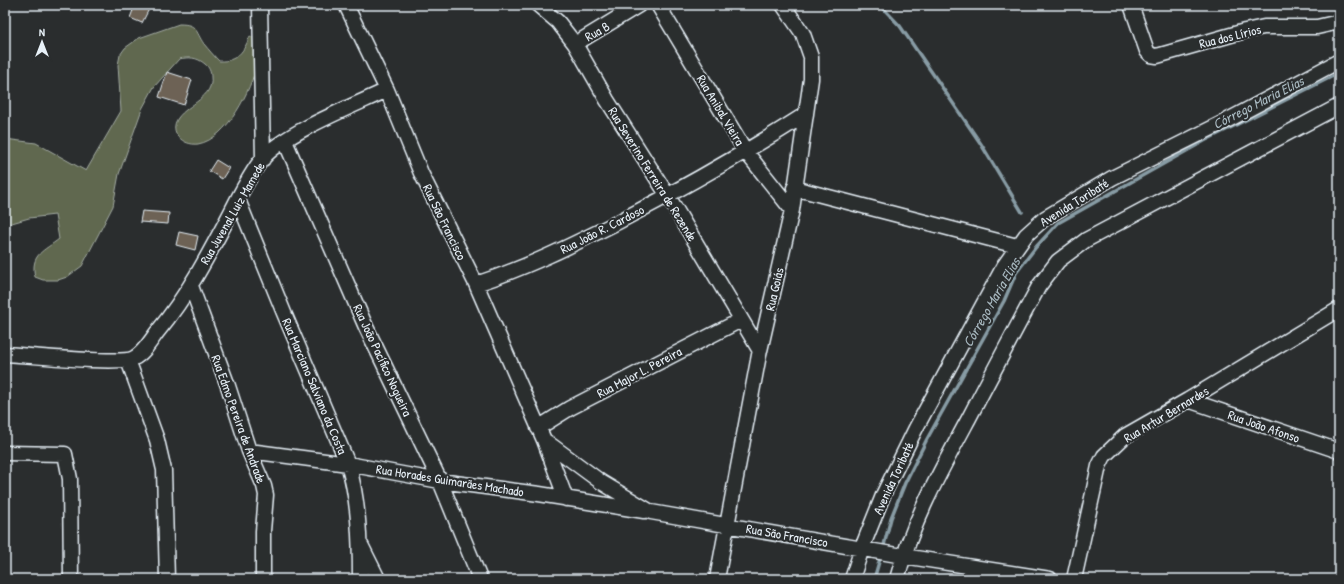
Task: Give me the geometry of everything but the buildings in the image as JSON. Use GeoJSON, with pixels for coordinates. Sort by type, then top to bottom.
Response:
{"type":"FeatureCollection","features":[{"type":"Feature","properties":{"kind":"street"},"geometry":{"type":"LineString","coordinates":[[260,5],[263,159]]}},
{"type":"Feature","properties":{"kind":"street","name":"Rua São Francisco"},"geometry":{"type":"LineString","coordinates":[[346,5],[386,90],[421,173],[476,284],[541,434],[566,499]]}},
{"type":"Feature","properties":{"kind":"street","name":"Rua Severino Ferreira de Rezende"},"geometry":{"type":"LineString","coordinates":[[538,5],[558,22],[575,44],[607,100],[668,196],[760,351]]}},
{"type":"Feature","properties":{"kind":"street","name":"Rua B"},"geometry":{"type":"LineString","coordinates":[[575,44],[639,5]]}},
{"type":"Feature","properties":{"kind":"street","name":"Rua Anibal Vieira"},"geometry":{"type":"LineString","coordinates":[[658,5],[746,152],[792,210]]}},
{"type":"Feature","properties":{"kind":"street","name":"Rua Goiás"},"geometry":{"type":"LineString","coordinates":[[717,579],[760,351],[792,210],[811,79],[811,57],[803,34],[783,5]]}},
{"type":"Feature","properties":{"kind":"street","name":"Rua dos Lírios"},"geometry":{"type":"LineString","coordinates":[[1131,5],[1147,52],[1151,55],[1157,56],[1245,30],[1264,27],[1317,27],[1339,22]]}},
{"type":"Feature","properties":{"kind":"street","name":"Avenida Toribaté"},"geometry":{"type":"LineString","coordinates":[[852,579],[866,549],[884,493],[916,428],[1017,246],[1026,235],[1045,218],[1106,182],[1228,120],[1339,61]]}},
{"type":"Feature","properties":{"kind":"street","name":"Rua Juvenal Luiz Mamede"},"geometry":{"type":"LineString","coordinates":[[128,360],[134,358],[146,347],[191,286],[238,200],[263,159],[285,141],[327,118],[386,90]]}},
{"type":"Feature","properties":{"kind":"street"},"geometry":{"type":"LineString","coordinates":[[897,579],[899,555],[945,463],[1039,286],[1058,261],[1086,240],[1339,106]]}},
{"type":"Feature","properties":{"kind":"street","name":"Rua João R. Cardoso"},"geometry":{"type":"LineString","coordinates":[[476,284],[509,274],[551,255],[668,196],[746,152],[806,114]]}},
{"type":"Feature","properties":{"kind":"street","name":"Rua João Pacífico Nogueira"},"geometry":{"type":"LineString","coordinates":[[285,141],[366,327],[440,481],[480,579]]}},
{"type":"Feature","properties":{"kind":"street"},"geometry":{"type":"LineString","coordinates":[[794,188],[1017,246]]}},
{"type":"Feature","properties":{"kind":"street","name":"Rua Marciano Salviano da Costa"},"geometry":{"type":"LineString","coordinates":[[238,200],[348,464],[354,489],[360,541],[360,579]]}},
{"type":"Feature","properties":{"kind":"street","name":"Rua Edmo Pereira de Andrade"},"geometry":{"type":"LineString","coordinates":[[191,286],[228,386],[249,451],[262,479],[266,495],[263,531],[263,579]]}},
{"type":"Feature","properties":{"kind":"street","name":"Rua Artur Bernardes"},"geometry":{"type":"LineString","coordinates":[[1074,579],[1099,466],[1104,456],[1125,436],[1339,309]]}},
{"type":"Feature","properties":{"kind":"street","name":"Rua Major L. Pereira"},"geometry":{"type":"LineString","coordinates":[[541,434],[570,408],[741,320]]}},
{"type":"Feature","properties":{"kind":"street"},"geometry":{"type":"LineString","coordinates":[[5,354],[128,360],[157,440],[164,470],[167,579]]}},
{"type":"Feature","properties":{"kind":"street","name":"Rua João Afonso"},"geometry":{"type":"LineString","coordinates":[[1188,400],[1339,451]]}},
{"type":"Feature","properties":{"kind":"street","name":"Rua São Francisco"},"geometry":{"type":"LineString","coordinates":[[541,434],[601,482],[651,512],[899,555],[1050,579]]}},
{"type":"Feature","properties":{"kind":"street","name":"Rua Horades Guimarães Machado"},"geometry":{"type":"LineString","coordinates":[[249,451],[348,464],[440,481],[651,512]]}},
{"type":"Feature","properties":{"kind":"street"},"geometry":{"type":"LineString","coordinates":[[5,453],[65,454],[70,479],[71,579]]}},
{"type":"Feature","properties":{"kind":"street"},"geometry":{"type":"LineString","coordinates":[[360,541],[378,579]]}},
{"type":"Feature","properties":{"kind":"green space"},"geometry":{"type":"Polygon","coordinates":[[[179,24],[190,25],[193,27],[204,44],[219,61],[231,60],[239,54],[250,36],[257,39],[257,64],[244,99],[228,123],[219,133],[209,140],[198,144],[192,144],[182,140],[176,133],[175,123],[182,113],[205,95],[209,90],[211,77],[208,67],[199,60],[190,58],[179,59],[154,87],[142,109],[119,174],[113,206],[82,266],[67,277],[58,280],[43,280],[35,277],[34,269],[36,258],[43,250],[59,239],[55,215],[29,218],[5,225],[5,139],[36,143],[86,171],[121,111],[118,65],[120,55],[125,48],[139,38],[179,24]]]}},
{"type":"Feature","properties":{"kind":"waterway"},"geometry":{"type":"LineString","coordinates":[[880,5],[900,26],[981,144],[1022,212]]}},
{"type":"Feature","properties":{"kind":"waterway","name":"Córrego Maria Elias"},"geometry":{"type":"LineString","coordinates":[[883,549],[891,518],[905,483],[927,439],[1004,301],[1016,273],[1036,247],[1058,223],[1206,140],[1339,73]]}},
{"type":"Feature","properties":{"kind":"waterway","name":"Córrego Maria Elias"},"geometry":{"type":"LineString","coordinates":[[874,579],[881,555]]}}]}
